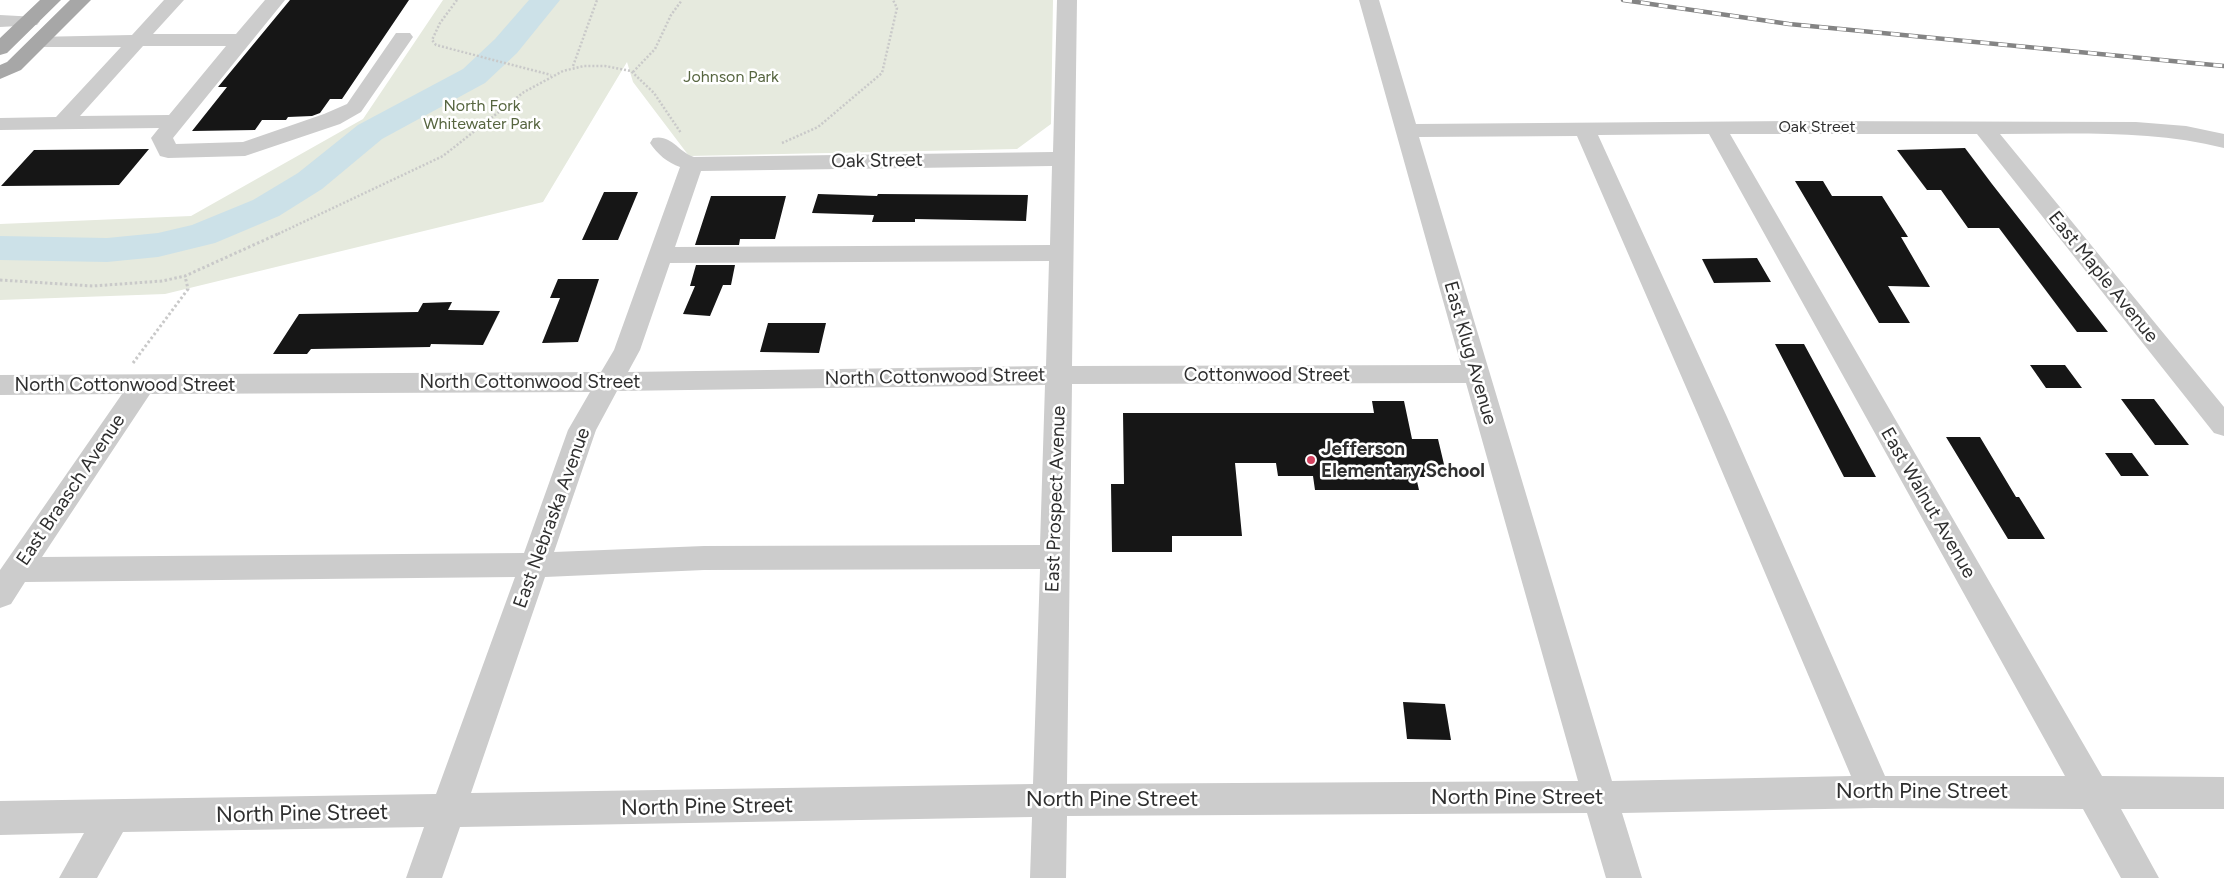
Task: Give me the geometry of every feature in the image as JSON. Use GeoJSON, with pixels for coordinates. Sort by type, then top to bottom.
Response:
{"type":"FeatureCollection","features":[{"type":"Feature","properties":{"kind":"main road"},"geometry":{"type":"LineString","coordinates":[[0,49],[51,0]]}},
{"type":"Feature","properties":{"kind":"main road"},"geometry":{"type":"LineString","coordinates":[[0,73],[14,66],[81,0]]}},
{"type":"Feature","properties":{"kind":"street"},"geometry":{"type":"LineString","coordinates":[[62,123],[174,0]]}},
{"type":"Feature","properties":{"kind":"street"},"geometry":{"type":"LineString","coordinates":[[276,0],[162,138],[168,151],[245,149],[332,119],[354,108],[403,37]]}},
{"type":"Feature","properties":{"kind":"street","name":"East Prospect Avenue"},"geometry":{"type":"LineString","coordinates":[[1048,878],[1053,557],[1067,0]]}},
{"type":"Feature","properties":{"kind":"street","name":"East Klug Avenue"},"geometry":{"type":"LineString","coordinates":[[1369,0],[1408,131],[1475,374],[1624,878]]}},
{"type":"Feature","properties":{"kind":"street"},"geometry":{"type":"LineString","coordinates":[[0,21],[30,20]]}},
{"type":"Feature","properties":{"kind":"street"},"geometry":{"type":"LineString","coordinates":[[41,41],[242,40]]}},
{"type":"Feature","properties":{"kind":"street"},"geometry":{"type":"LineString","coordinates":[[0,142],[9,124],[175,122]]}},
{"type":"Feature","properties":{"kind":"street","name":"East Maple Avenue"},"geometry":{"type":"LineString","coordinates":[[1983,127],[2224,426]]}},
{"type":"Feature","properties":{"kind":"street","name":"Oak Street"},"geometry":{"type":"LineString","coordinates":[[1408,131],[1716,128],[2136,128],[2186,132],[2224,141]]}},
{"type":"Feature","properties":{"kind":"street","name":"East Walnut Avenue"},"geometry":{"type":"LineString","coordinates":[[1716,128],[2141,878]]}},
{"type":"Feature","properties":{"kind":"street"},"geometry":{"type":"LineString","coordinates":[[1584,130],[1713,417],[1875,792]]}},
{"type":"Feature","properties":{"kind":"street"},"geometry":{"type":"LineString","coordinates":[[661,143],[678,159],[692,164]]}},
{"type":"Feature","properties":{"kind":"street","name":"Oak Street"},"geometry":{"type":"LineString","coordinates":[[692,164],[1062,159]]}},
{"type":"Feature","properties":{"kind":"street","name":"East Nebraska Avenue"},"geometry":{"type":"LineString","coordinates":[[424,878],[582,430],[627,350],[692,164]]}},
{"type":"Feature","properties":{"kind":"street"},"geometry":{"type":"LineString","coordinates":[[660,255],[1060,253]]}},
{"type":"Feature","properties":{"kind":"street","name":"Cottonwood Street"},"geometry":{"type":"LineString","coordinates":[[1059,375],[1475,374]]}},
{"type":"Feature","properties":{"kind":"street","name":"North Cottonwood Street"},"geometry":{"type":"LineString","coordinates":[[0,385],[609,382],[1059,375]]}},
{"type":"Feature","properties":{"kind":"street","name":"East Braasch Avenue"},"geometry":{"type":"LineString","coordinates":[[0,595],[18,570],[130,385]]}},
{"type":"Feature","properties":{"kind":"street"},"geometry":{"type":"LineString","coordinates":[[18,570],[535,565],[704,558],[1053,557]]}},
{"type":"Feature","properties":{"kind":"street","name":"North Pine Street"},"geometry":{"type":"LineString","coordinates":[[0,818],[448,812],[1049,800],[1600,797],[1875,792],[2092,791],[2224,793]]}},
{"type":"Feature","properties":{"kind":"street"},"geometry":{"type":"LineString","coordinates":[[77,878],[113,817]]}},
{"type":"Feature","properties":{"kind":"path"},"geometry":{"type":"LineString","coordinates":[[457,0],[440,23],[432,40],[436,45],[551,75]]}},
{"type":"Feature","properties":{"kind":"path"},"geometry":{"type":"LineString","coordinates":[[573,66],[597,0]]}},
{"type":"Feature","properties":{"kind":"path"},"geometry":{"type":"LineString","coordinates":[[633,72],[655,50],[671,15],[682,0]]}},
{"type":"Feature","properties":{"kind":"path"},"geometry":{"type":"LineString","coordinates":[[779,144],[818,127],[882,74],[897,8],[893,0]]}},
{"type":"Feature","properties":{"kind":"path"},"geometry":{"type":"LineString","coordinates":[[0,280],[67,286],[126,286],[156,283],[185,276],[420,169],[454,149],[538,82],[573,66],[599,65],[624,68],[633,72],[670,115],[682,135]]}},
{"type":"Feature","properties":{"kind":"path"},"geometry":{"type":"LineString","coordinates":[[130,385],[188,289],[185,276]]}},
{"type":"Feature","properties":{"kind":"green space"},"geometry":{"type":"Polygon","coordinates":[[[443,0],[1053,0],[1051,124],[1017,149],[689,156],[633,82],[627,62],[543,202],[165,294],[0,300],[0,224],[191,216],[363,119],[443,0]]]}},
{"type":"Feature","properties":{"kind":"building"},"geometry":{"type":"Polygon","coordinates":[[[290,0],[409,0],[342,99],[330,99],[320,113],[312,116],[288,117],[286,120],[262,120],[255,130],[192,131],[227,87],[218,87],[290,0]]]}},
{"type":"Feature","properties":{"kind":"building"},"geometry":{"type":"Polygon","coordinates":[[[1965,148],[2108,332],[2077,332],[1999,228],[1968,228],[1941,190],[1927,190],[1897,150],[1965,148]]]}},
{"type":"Feature","properties":{"kind":"building"},"geometry":{"type":"Polygon","coordinates":[[[149,149],[119,185],[1,186],[34,150],[149,149]]]}},
{"type":"Feature","properties":{"kind":"building"},"geometry":{"type":"Polygon","coordinates":[[[1795,181],[1823,181],[1832,196],[1882,196],[1908,237],[1901,237],[1930,287],[1888,286],[1910,323],[1879,323],[1795,181]]]}},
{"type":"Feature","properties":{"kind":"building"},"geometry":{"type":"Polygon","coordinates":[[[604,192],[638,192],[618,240],[582,240],[604,192]]]}},
{"type":"Feature","properties":{"kind":"building"},"geometry":{"type":"Polygon","coordinates":[[[818,194],[877,196],[878,194],[1028,195],[1026,221],[915,219],[915,222],[872,222],[874,215],[812,213],[818,194]]]}},
{"type":"Feature","properties":{"kind":"building"},"geometry":{"type":"Polygon","coordinates":[[[711,196],[786,196],[775,239],[740,239],[739,245],[695,245],[711,196]]]}},
{"type":"Feature","properties":{"kind":"building"},"geometry":{"type":"Polygon","coordinates":[[[1757,258],[1771,282],[1714,283],[1702,259],[1757,258]]]}},
{"type":"Feature","properties":{"kind":"building"},"geometry":{"type":"Polygon","coordinates":[[[696,265],[735,265],[731,285],[723,285],[710,316],[683,314],[695,286],[690,286],[696,265]]]}},
{"type":"Feature","properties":{"kind":"building"},"geometry":{"type":"Polygon","coordinates":[[[558,279],[599,279],[578,342],[542,343],[560,298],[550,298],[558,279]]]}},
{"type":"Feature","properties":{"kind":"building"},"geometry":{"type":"Polygon","coordinates":[[[452,302],[448,310],[500,311],[483,345],[431,344],[430,347],[311,349],[307,354],[273,354],[299,314],[418,312],[423,303],[452,302]]]}},
{"type":"Feature","properties":{"kind":"building"},"geometry":{"type":"Polygon","coordinates":[[[768,323],[826,323],[819,353],[760,352],[768,323]]]}},
{"type":"Feature","properties":{"kind":"building"},"geometry":{"type":"Polygon","coordinates":[[[1775,344],[1804,344],[1876,477],[1844,477],[1775,344]]]}},
{"type":"Feature","properties":{"kind":"building"},"geometry":{"type":"Polygon","coordinates":[[[2030,365],[2065,365],[2082,388],[2046,388],[2030,365]]]}},
{"type":"Feature","properties":{"kind":"building"},"geometry":{"type":"Polygon","coordinates":[[[2121,399],[2154,399],[2189,445],[2155,445],[2121,399]]]}},
{"type":"Feature","properties":{"kind":"building"},"geometry":{"type":"Polygon","coordinates":[[[1372,401],[1404,401],[1412,439],[1438,439],[1447,477],[1416,477],[1419,490],[1315,490],[1313,476],[1278,476],[1276,463],[1235,463],[1242,536],[1172,536],[1172,552],[1112,552],[1111,484],[1124,484],[1123,413],[1374,413],[1372,401]]]}},
{"type":"Feature","properties":{"kind":"building"},"geometry":{"type":"Polygon","coordinates":[[[1946,437],[1980,437],[2016,497],[2019,497],[2045,539],[2008,539],[1946,437]]]}},
{"type":"Feature","properties":{"kind":"building"},"geometry":{"type":"Polygon","coordinates":[[[2105,453],[2132,453],[2149,476],[2121,476],[2105,453]]]}},
{"type":"Feature","properties":{"kind":"building"},"geometry":{"type":"Polygon","coordinates":[[[1403,702],[1445,704],[1451,740],[1407,739],[1403,702]]]}},
{"type":"Feature","properties":{"kind":"waterway"},"geometry":{"type":"LineString","coordinates":[[0,248],[107,250],[158,245],[202,235],[266,208],[310,181],[370,132],[474,76],[506,46],[545,0]]}},
{"type":"Feature","properties":{"kind":"railway"},"geometry":{"type":"LineString","coordinates":[[1623,0],[1789,24],[2224,66]]}},
{"type":"Feature","properties":{"kind":"place","name":"Jefferson Elementary School"},"geometry":{"type":"Point","coordinates":[1311,460]}},
{"type":"Feature","properties":{"kind":"park label","name":"Johnson Park"},"geometry":{"type":"Point","coordinates":[731,77]}},
{"type":"Feature","properties":{"kind":"park label","name":"North Fork Whitewater Park"},"geometry":{"type":"Point","coordinates":[482,115]}}]}
